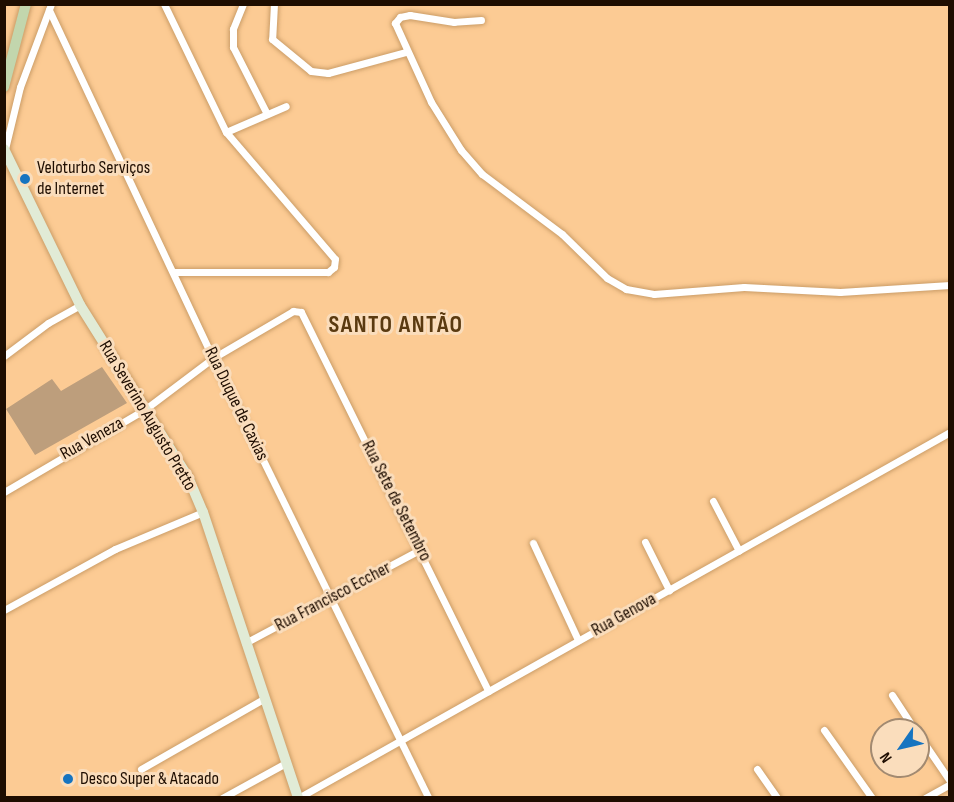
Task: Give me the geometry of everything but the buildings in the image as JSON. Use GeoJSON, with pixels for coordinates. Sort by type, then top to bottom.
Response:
{"type":"FeatureCollection","features":[{"type":"Feature","properties":{"kind":"main road"},"geometry":{"type":"LineString","coordinates":[[4,87],[26,4]]}},
{"type":"Feature","properties":{"kind":"street"},"geometry":{"type":"LineString","coordinates":[[164,4],[226,132],[335,259],[334,267],[328,272],[174,272]]}},
{"type":"Feature","properties":{"kind":"street"},"geometry":{"type":"LineString","coordinates":[[243,4],[233,29],[233,47],[267,114]]}},
{"type":"Feature","properties":{"kind":"street"},"geometry":{"type":"LineString","coordinates":[[274,4],[272,39],[312,71],[328,73],[406,52]]}},
{"type":"Feature","properties":{"kind":"street"},"geometry":{"type":"LineString","coordinates":[[5,149],[20,87],[50,7]]}},
{"type":"Feature","properties":{"kind":"street","name":"Rua Duque de Caxias"},"geometry":{"type":"LineString","coordinates":[[50,7],[213,358],[429,798]]}},
{"type":"Feature","properties":{"kind":"street"},"geometry":{"type":"LineString","coordinates":[[481,20],[400,17],[396,29],[406,52],[461,150],[482,174],[533,216],[562,234],[607,278],[626,289],[654,294],[733,287],[840,292],[950,285]]}},
{"type":"Feature","properties":{"kind":"street"},"geometry":{"type":"LineString","coordinates":[[226,132],[286,106]]}},
{"type":"Feature","properties":{"kind":"street","name":"Rua Severino Augusto Pretto"},"geometry":{"type":"LineString","coordinates":[[5,149],[80,305],[188,477],[203,512],[263,699],[298,798]]}},
{"type":"Feature","properties":{"kind":"street"},"geometry":{"type":"LineString","coordinates":[[4,357],[48,322],[80,305]]}},
{"type":"Feature","properties":{"kind":"street","name":"Rua Veneza"},"geometry":{"type":"LineString","coordinates":[[4,492],[144,410],[213,358],[293,311],[301,312]]}},
{"type":"Feature","properties":{"kind":"street","name":"Rua Sete de Setembro"},"geometry":{"type":"LineString","coordinates":[[301,312],[421,549],[488,691]]}},
{"type":"Feature","properties":{"kind":"street","name":"Rua Genova"},"geometry":{"type":"LineString","coordinates":[[298,798],[950,432]]}},
{"type":"Feature","properties":{"kind":"street"},"geometry":{"type":"LineString","coordinates":[[713,501],[739,551]]}},
{"type":"Feature","properties":{"kind":"street"},"geometry":{"type":"LineString","coordinates":[[4,610],[115,549],[203,512]]}},
{"type":"Feature","properties":{"kind":"street"},"geometry":{"type":"LineString","coordinates":[[645,542],[669,590]]}},
{"type":"Feature","properties":{"kind":"street"},"geometry":{"type":"LineString","coordinates":[[533,543],[578,640]]}},
{"type":"Feature","properties":{"kind":"street","name":"Rua Francisco Eccher"},"geometry":{"type":"LineString","coordinates":[[245,643],[421,549]]}},
{"type":"Feature","properties":{"kind":"street"},"geometry":{"type":"LineString","coordinates":[[892,696],[907,718]]}},
{"type":"Feature","properties":{"kind":"street"},"geometry":{"type":"LineString","coordinates":[[141,769],[263,699]]}},
{"type":"Feature","properties":{"kind":"street"},"geometry":{"type":"LineString","coordinates":[[824,730],[872,798]]}},
{"type":"Feature","properties":{"kind":"street"},"geometry":{"type":"LineString","coordinates":[[925,798],[950,782],[930,752]]}},
{"type":"Feature","properties":{"kind":"street"},"geometry":{"type":"LineString","coordinates":[[222,798],[286,763]]}},
{"type":"Feature","properties":{"kind":"street"},"geometry":{"type":"LineString","coordinates":[[757,768],[777,798]]}},
{"type":"Feature","properties":{"kind":"shaded area"},"geometry":{"type":"Polygon","coordinates":[[[102,367],[127,403],[35,455],[6,409],[52,379],[61,391],[102,367]]]}},
{"type":"Feature","properties":{"kind":"place","name":"Veloturbo Serviços de Internet"},"geometry":{"type":"Point","coordinates":[25,179]}},
{"type":"Feature","properties":{"kind":"place","name":"Desco Super & Atacado"},"geometry":{"type":"Point","coordinates":[68,779]}},
{"type":"Feature","properties":{"kind":"district","name":"SANTO ANTÃO"},"geometry":{"type":"Point","coordinates":[396,325]}}]}
